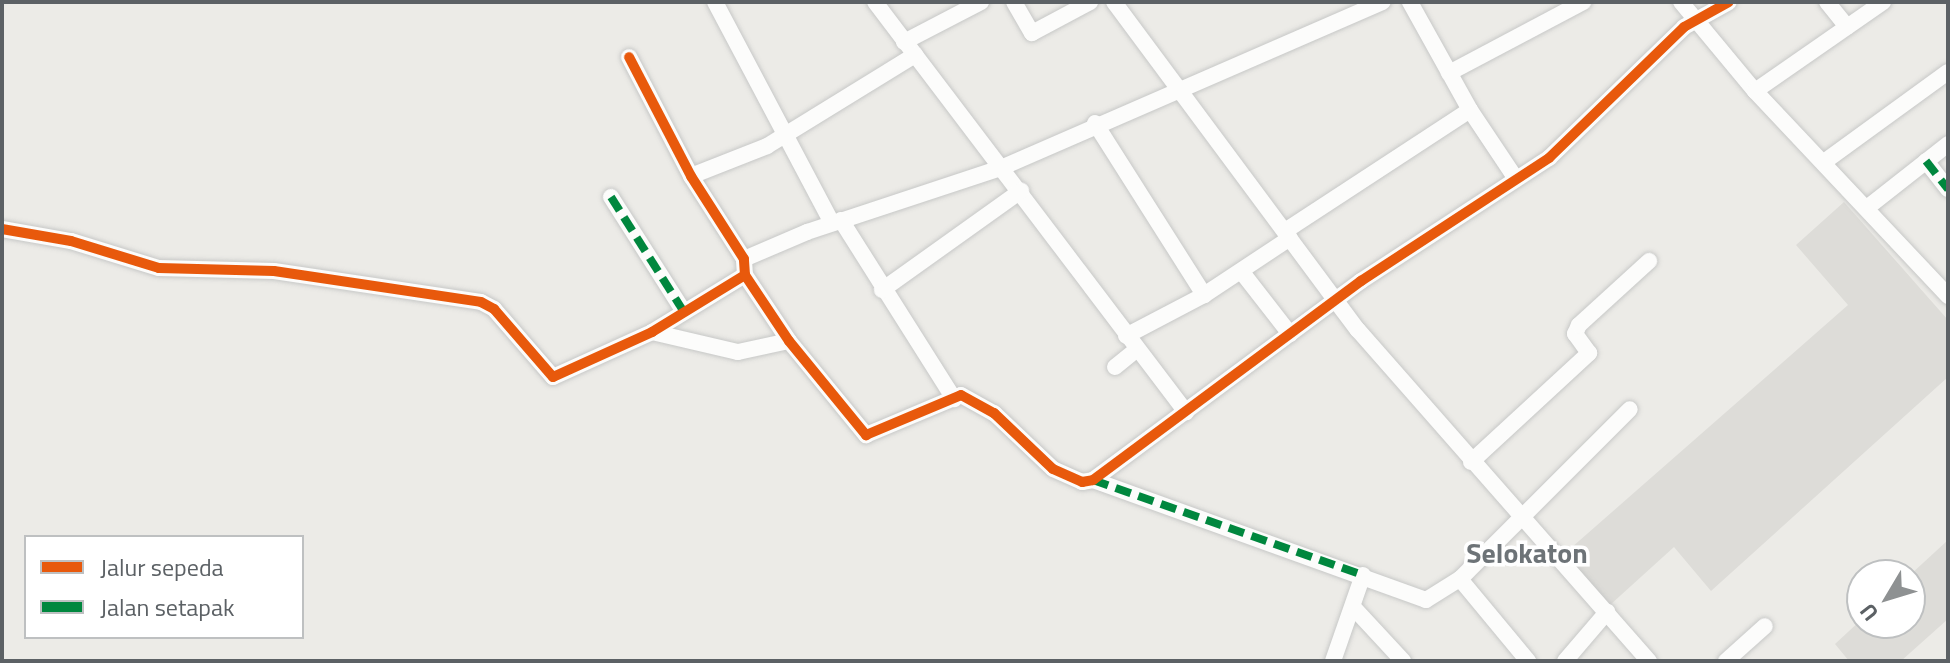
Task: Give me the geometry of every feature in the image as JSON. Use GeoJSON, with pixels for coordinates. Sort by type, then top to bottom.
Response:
{"type":"FeatureCollection","features":[{"type":"Feature","properties":{"kind":"street"},"geometry":{"type":"LineString","coordinates":[[715,2],[837,222],[954,399]]}},
{"type":"Feature","properties":{"kind":"street"},"geometry":{"type":"LineString","coordinates":[[875,2],[1021,191],[1131,344],[1186,412]]}},
{"type":"Feature","properties":{"kind":"street"},"geometry":{"type":"LineString","coordinates":[[691,176],[767,146],[981,2]]}},
{"type":"Feature","properties":{"kind":"street"},"geometry":{"type":"LineString","coordinates":[[1014,2],[1032,33],[1090,2]]}},
{"type":"Feature","properties":{"kind":"street"},"geometry":{"type":"LineString","coordinates":[[1114,2],[1336,300],[1471,462],[1649,661]]}},
{"type":"Feature","properties":{"kind":"street"},"geometry":{"type":"LineString","coordinates":[[2,229],[71,241],[159,268],[274,271],[484,303],[553,377],[652,332],[745,267],[837,222],[1003,167],[1095,123],[1383,2]]}},
{"type":"Feature","properties":{"kind":"street"},"geometry":{"type":"LineString","coordinates":[[1410,2],[1470,110],[1516,179]]}},
{"type":"Feature","properties":{"kind":"street"},"geometry":{"type":"LineString","coordinates":[[1449,73],[1583,2]]}},
{"type":"Feature","properties":{"kind":"street"},"geometry":{"type":"LineString","coordinates":[[1681,2],[1693,21],[1755,91],[1868,207],[1948,296]]}},
{"type":"Feature","properties":{"kind":"street"},"geometry":{"type":"LineString","coordinates":[[1093,480],[1336,300],[1516,179],[1593,120],[1693,21],[1729,2]]}},
{"type":"Feature","properties":{"kind":"street"},"geometry":{"type":"LineString","coordinates":[[1827,2],[1847,27]]}},
{"type":"Feature","properties":{"kind":"street"},"geometry":{"type":"LineString","coordinates":[[1755,91],[1883,2]]}},
{"type":"Feature","properties":{"kind":"street"},"geometry":{"type":"LineString","coordinates":[[629,57],[691,176],[789,341],[869,437],[961,395],[994,413],[1034,455],[1070,479],[1093,480],[1426,600],[1460,579],[1519,516],[1630,409]]}},
{"type":"Feature","properties":{"kind":"street"},"geometry":{"type":"LineString","coordinates":[[1824,162],[1948,72]]}},
{"type":"Feature","properties":{"kind":"street"},"geometry":{"type":"LineString","coordinates":[[1115,367],[1131,344],[1241,271],[1287,235],[1470,110]]}},
{"type":"Feature","properties":{"kind":"street"},"geometry":{"type":"LineString","coordinates":[[1095,123],[1204,295]]}},
{"type":"Feature","properties":{"kind":"street"},"geometry":{"type":"LineString","coordinates":[[1868,207],[1948,144]]}},
{"type":"Feature","properties":{"kind":"street"},"geometry":{"type":"LineString","coordinates":[[1926,161],[1948,189]]}},
{"type":"Feature","properties":{"kind":"street"},"geometry":{"type":"LineString","coordinates":[[882,290],[1021,191]]}},
{"type":"Feature","properties":{"kind":"street"},"geometry":{"type":"LineString","coordinates":[[611,197],[684,312]]}},
{"type":"Feature","properties":{"kind":"street"},"geometry":{"type":"LineString","coordinates":[[1471,462],[1589,353],[1575,334],[1579,325],[1649,261]]}},
{"type":"Feature","properties":{"kind":"street"},"geometry":{"type":"LineString","coordinates":[[1241,271],[1290,334]]}},
{"type":"Feature","properties":{"kind":"street"},"geometry":{"type":"LineString","coordinates":[[652,332],[738,352],[789,341]]}},
{"type":"Feature","properties":{"kind":"street"},"geometry":{"type":"LineString","coordinates":[[1333,661],[1363,575]]}},
{"type":"Feature","properties":{"kind":"street"},"geometry":{"type":"LineString","coordinates":[[1460,579],[1528,661]]}},
{"type":"Feature","properties":{"kind":"street"},"geometry":{"type":"LineString","coordinates":[[1353,607],[1403,661]]}},
{"type":"Feature","properties":{"kind":"street"},"geometry":{"type":"LineString","coordinates":[[1565,661],[1607,612]]}},
{"type":"Feature","properties":{"kind":"street"},"geometry":{"type":"LineString","coordinates":[[1726,661],[1765,626]]}},
{"type":"Feature","properties":{"kind":"shaded area"},"geometry":{"type":"Polygon","coordinates":[[[1844,202],[1948,320],[1948,377],[1711,591],[1674,547],[1610,605],[1563,555],[1848,305],[1796,245],[1844,202]]]}},
{"type":"Feature","properties":{"kind":"shaded area"},"geometry":{"type":"Polygon","coordinates":[[[1948,540],[1948,619],[1926,639],[1926,560],[1948,540]]]}},
{"type":"Feature","properties":{"kind":"shaded area"},"geometry":{"type":"Polygon","coordinates":[[[1846,634],[1846,639],[1926,639],[1901,661],[1849,661],[1835,644],[1846,634]]]}},
{"type":"Feature","properties":{"kind":"marked path"},"geometry":{"type":"LineString","coordinates":[[1926,161],[1948,189]]}},
{"type":"Feature","properties":{"kind":"marked path"},"geometry":{"type":"LineString","coordinates":[[611,197],[684,312]]}},
{"type":"Feature","properties":{"kind":"marked path"},"geometry":{"type":"LineString","coordinates":[[1093,480],[1363,575]]}},
{"type":"Feature","properties":{"kind":"cycle path"},"geometry":{"type":"LineString","coordinates":[[745,275],[789,341],[866,435],[961,395],[994,413],[1053,469],[1082,482],[1093,480],[1361,281],[1549,158],[1684,27],[1729,2]]}},
{"type":"Feature","properties":{"kind":"cycle path"},"geometry":{"type":"LineString","coordinates":[[2,229],[71,241],[159,268],[274,271],[481,302],[494,309],[553,377],[652,332],[745,275],[744,259],[691,176],[629,57]]}},
{"type":"Feature","properties":{"kind":"district","name":"Selokaton"},"geometry":{"type":"Point","coordinates":[1527,553]}}]}
